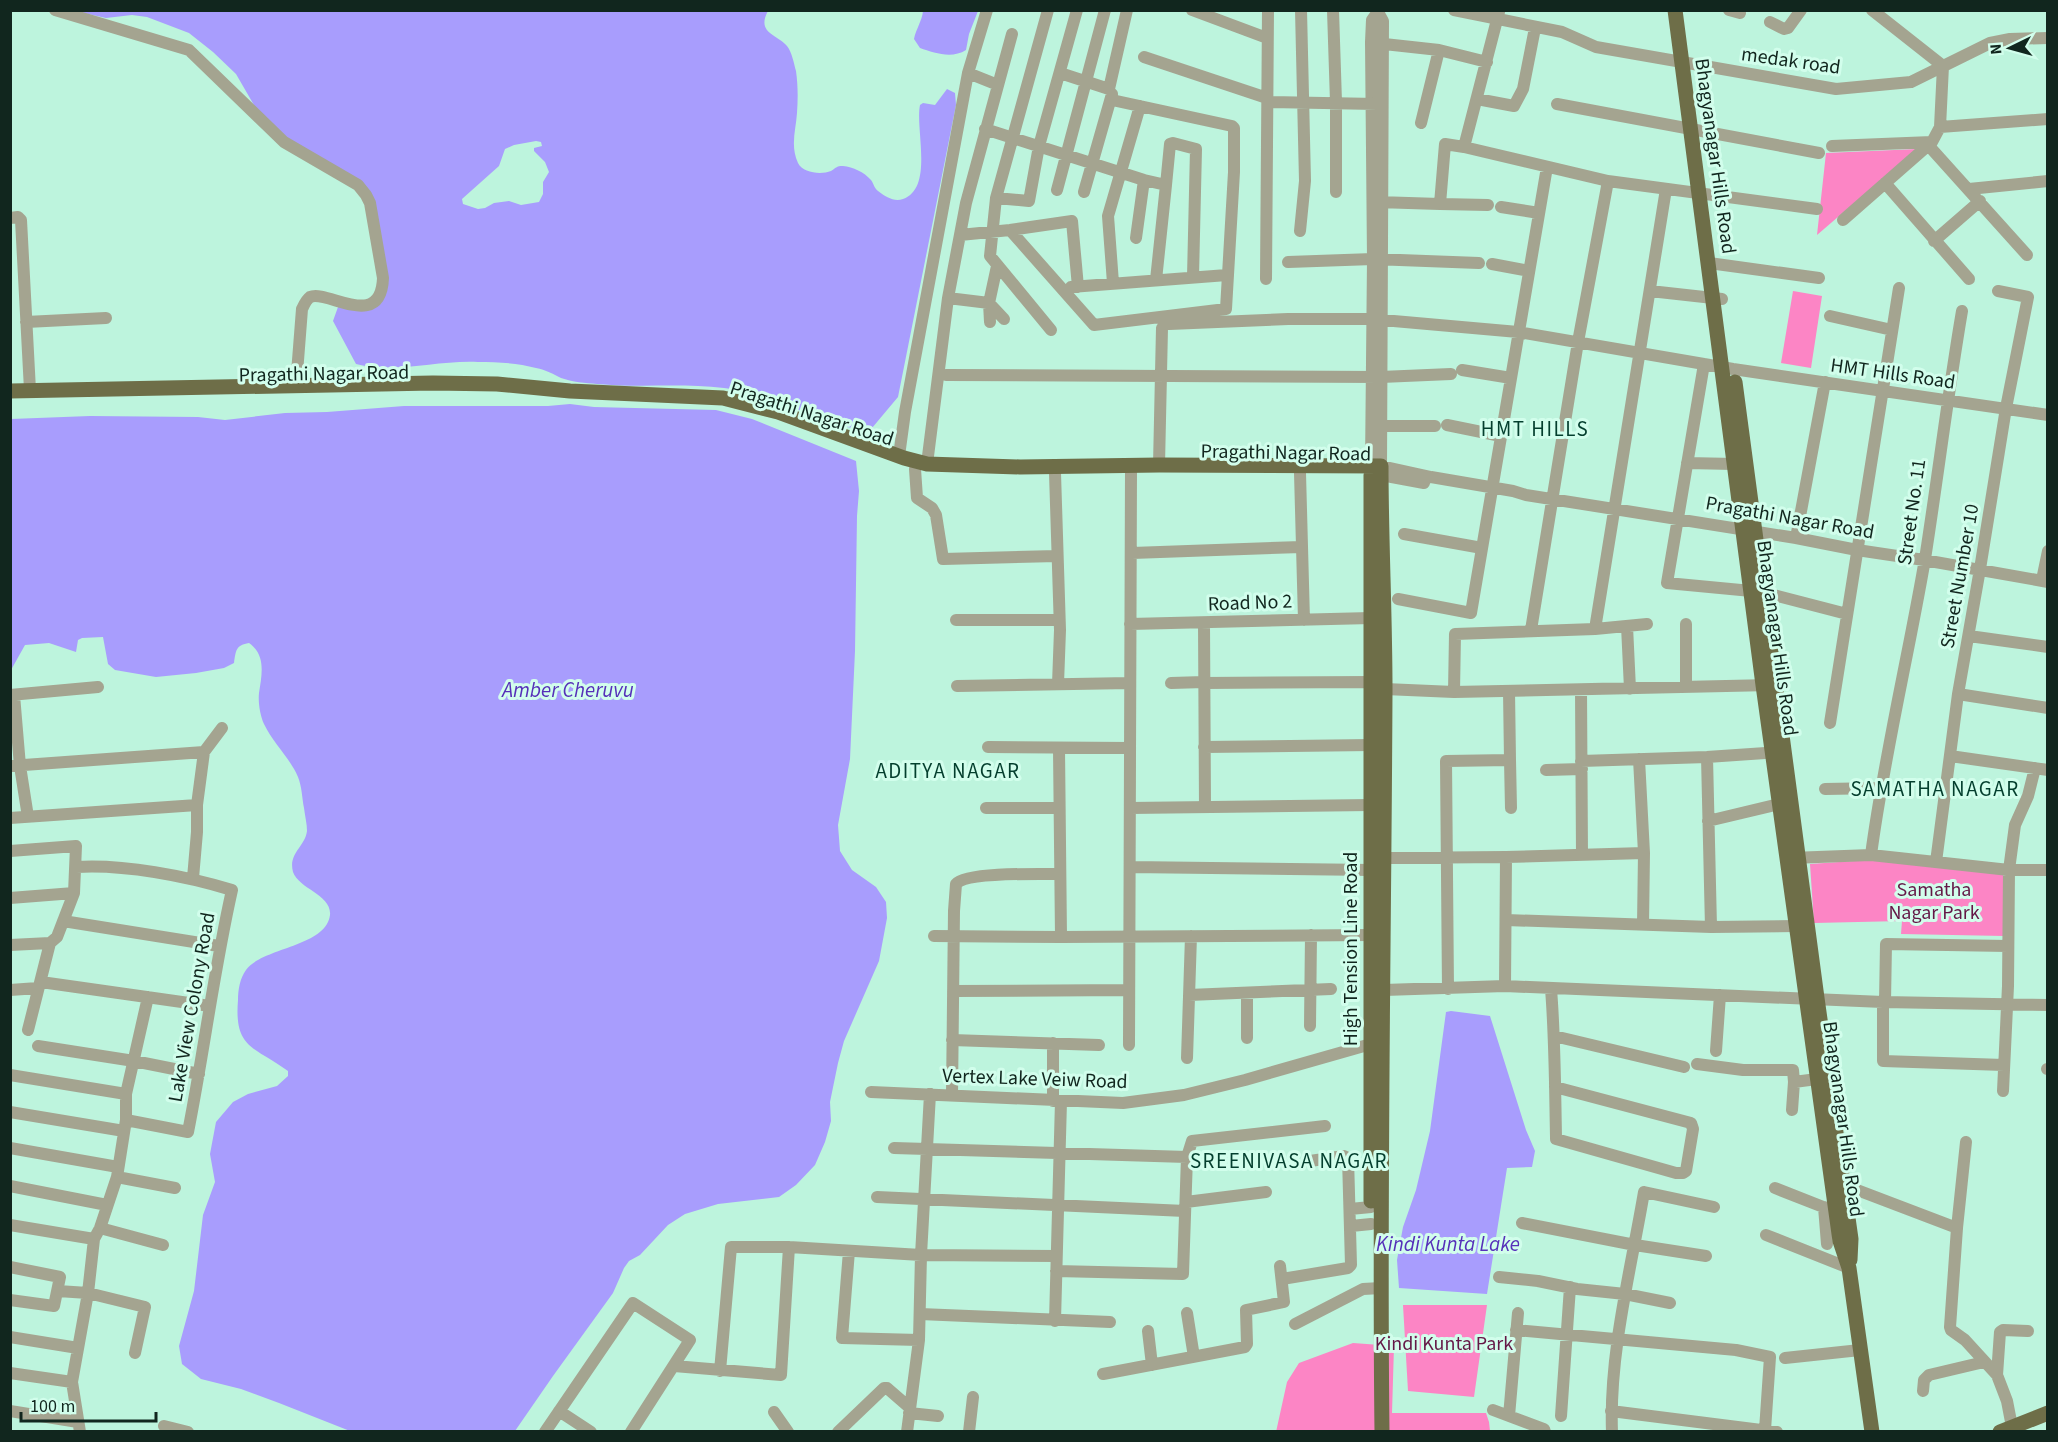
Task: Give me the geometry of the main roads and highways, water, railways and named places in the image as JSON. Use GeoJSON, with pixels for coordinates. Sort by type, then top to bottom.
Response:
{"type":"FeatureCollection","features":[{"type":"Feature","properties":{"kind":"main road","name":"Bhagyanagar Hills Road"},"geometry":{"type":"LineString","coordinates":[[1676,10],[1687,64],[1811,998],[1827,1105],[1844,1185],[1851,1239],[1849,1269]]}},
{"type":"Feature","properties":{"kind":"main road","name":"Bhagyanagar Hills Road"},"geometry":{"type":"LineString","coordinates":[[1685,10],[1687,64]]}},
{"type":"Feature","properties":{"kind":"main road","name":"Bhagyanagar Hills Road"},"geometry":{"type":"LineString","coordinates":[[1728,368],[1734,464],[1749,531]]}},
{"type":"Feature","properties":{"kind":"main road","name":"Pragathi Nagar Road"},"geometry":{"type":"LineString","coordinates":[[10,391],[434,382],[723,398],[778,412],[921,466]]}},
{"type":"Feature","properties":{"kind":"main road","name":"Pragathi Nagar Road"},"geometry":{"type":"LineString","coordinates":[[10,400],[517,392],[715,404],[756,413],[921,466]]}},
{"type":"Feature","properties":{"kind":"main road","name":"Pragathi Nagar Road"},"geometry":{"type":"LineString","coordinates":[[1000,470],[1159,465],[1376,470]]}},
{"type":"Feature","properties":{"kind":"main road"},"geometry":{"type":"LineString","coordinates":[[921,466],[1000,470]]}},
{"type":"Feature","properties":{"kind":"main road","name":"Pragathi Nagar Road"},"geometry":{"type":"LineString","coordinates":[[1000,470],[1055,473],[1131,471],[1300,474],[1376,470]]}},
{"type":"Feature","properties":{"kind":"main road","name":"High Tension Line Road"},"geometry":{"type":"LineString","coordinates":[[1372,1431],[1384,990],[1378,686],[1371,618],[1376,470]]}},
{"type":"Feature","properties":{"kind":"main road","name":"High Tension Line Road"},"geometry":{"type":"LineString","coordinates":[[1376,470],[1385,596],[1371,745],[1371,1224],[1382,1431]]}},
{"type":"Feature","properties":{"kind":"main road","name":"Bhagyanagar Hills Road"},"geometry":{"type":"LineString","coordinates":[[1778,752],[1779,804],[1790,838]]}},
{"type":"Feature","properties":{"kind":"main road","name":"Bhagyanagar Hills Road"},"geometry":{"type":"LineString","coordinates":[[1793,858],[1796,926],[1811,998],[1817,1079],[1827,1105],[1830,1210],[1849,1269],[1872,1431]]}},
{"type":"Feature","properties":{"kind":"main road"},"geometry":{"type":"LineString","coordinates":[[2008,1430],[2048,1413]]}},
{"type":"Feature","properties":{"kind":"main road"},"geometry":{"type":"LineString","coordinates":[[2027,1431],[2048,1423]]}},
{"type":"Feature","properties":{"kind":"water"},"geometry":{"type":"Polygon","coordinates":[[[75,11],[768,11],[764,24],[766,29],[787,46],[796,71],[798,102],[794,144],[800,166],[817,173],[831,171],[841,166],[854,169],[868,177],[878,191],[896,200],[903,199],[912,193],[918,183],[921,171],[920,105],[923,103],[935,105],[947,89],[955,93],[956,105],[898,397],[872,428],[860,429],[825,421],[767,397],[724,388],[584,383],[561,378],[529,366],[500,363],[463,362],[386,368],[356,364],[333,321],[338,307],[353,308],[386,288],[374,203],[286,140],[261,117],[236,74],[189,33],[147,17],[132,15],[106,18],[75,11]],[[541,142],[514,145],[505,149],[499,166],[462,199],[463,204],[478,209],[494,203],[509,201],[521,205],[539,202],[543,194],[543,182],[549,172],[545,162],[534,151],[534,148],[542,146],[541,142]]]}},
{"type":"Feature","properties":{"kind":"water"},"geometry":{"type":"Polygon","coordinates":[[[923,11],[978,11],[969,34],[966,50],[949,55],[920,48],[914,39],[923,11]]]}},
{"type":"Feature","properties":{"kind":"water","name":"Amber Cheruvu"},"geometry":{"type":"Polygon","coordinates":[[[570,404],[594,407],[716,410],[752,419],[856,461],[859,491],[850,759],[838,825],[840,851],[852,870],[876,887],[886,902],[887,918],[879,961],[844,1041],[830,1102],[831,1121],[825,1142],[815,1165],[796,1185],[779,1197],[718,1204],[685,1214],[668,1225],[640,1255],[629,1261],[613,1293],[515,1431],[350,1431],[241,1389],[201,1379],[182,1364],[179,1346],[194,1291],[203,1215],[215,1182],[210,1154],[216,1122],[233,1102],[248,1094],[277,1086],[288,1076],[288,1071],[256,1050],[243,1037],[239,1028],[238,1016],[238,992],[241,980],[246,970],[254,962],[318,934],[326,926],[330,915],[326,902],[296,878],[293,872],[293,860],[307,831],[302,792],[295,770],[261,717],[259,693],[262,665],[258,653],[249,643],[239,647],[234,663],[224,668],[156,677],[115,670],[108,664],[103,637],[82,638],[78,640],[76,652],[49,643],[25,645],[11,670],[11,419],[90,416],[198,417],[225,420],[285,413],[404,406],[570,404]]]}},
{"type":"Feature","properties":{"kind":"water","name":"Kindi Kunta Lake"},"geometry":{"type":"Polygon","coordinates":[[[1446,1012],[1490,1016],[1526,1130],[1535,1151],[1532,1167],[1507,1168],[1487,1294],[1399,1288],[1397,1260],[1403,1227],[1416,1190],[1430,1131],[1446,1012]]]}},
{"type":"Feature","properties":{"kind":"district","name":"HMT HILLS"},"geometry":{"type":"Point","coordinates":[1535,429]}},
{"type":"Feature","properties":{"kind":"district","name":"ADITYA NAGAR"},"geometry":{"type":"Point","coordinates":[948,771]}},
{"type":"Feature","properties":{"kind":"district","name":"SAMATHA NAGAR"},"geometry":{"type":"Point","coordinates":[1935,789]}},
{"type":"Feature","properties":{"kind":"district","name":"SREENIVASA NAGAR"},"geometry":{"type":"Point","coordinates":[1289,1161]}},
{"type":"Feature","properties":{"kind":"park label","name":"Samatha Nagar Park"},"geometry":{"type":"Point","coordinates":[1934,900]}},
{"type":"Feature","properties":{"kind":"park label","name":"Kindi Kunta Park"},"geometry":{"type":"Point","coordinates":[1444,1343]}}]}
